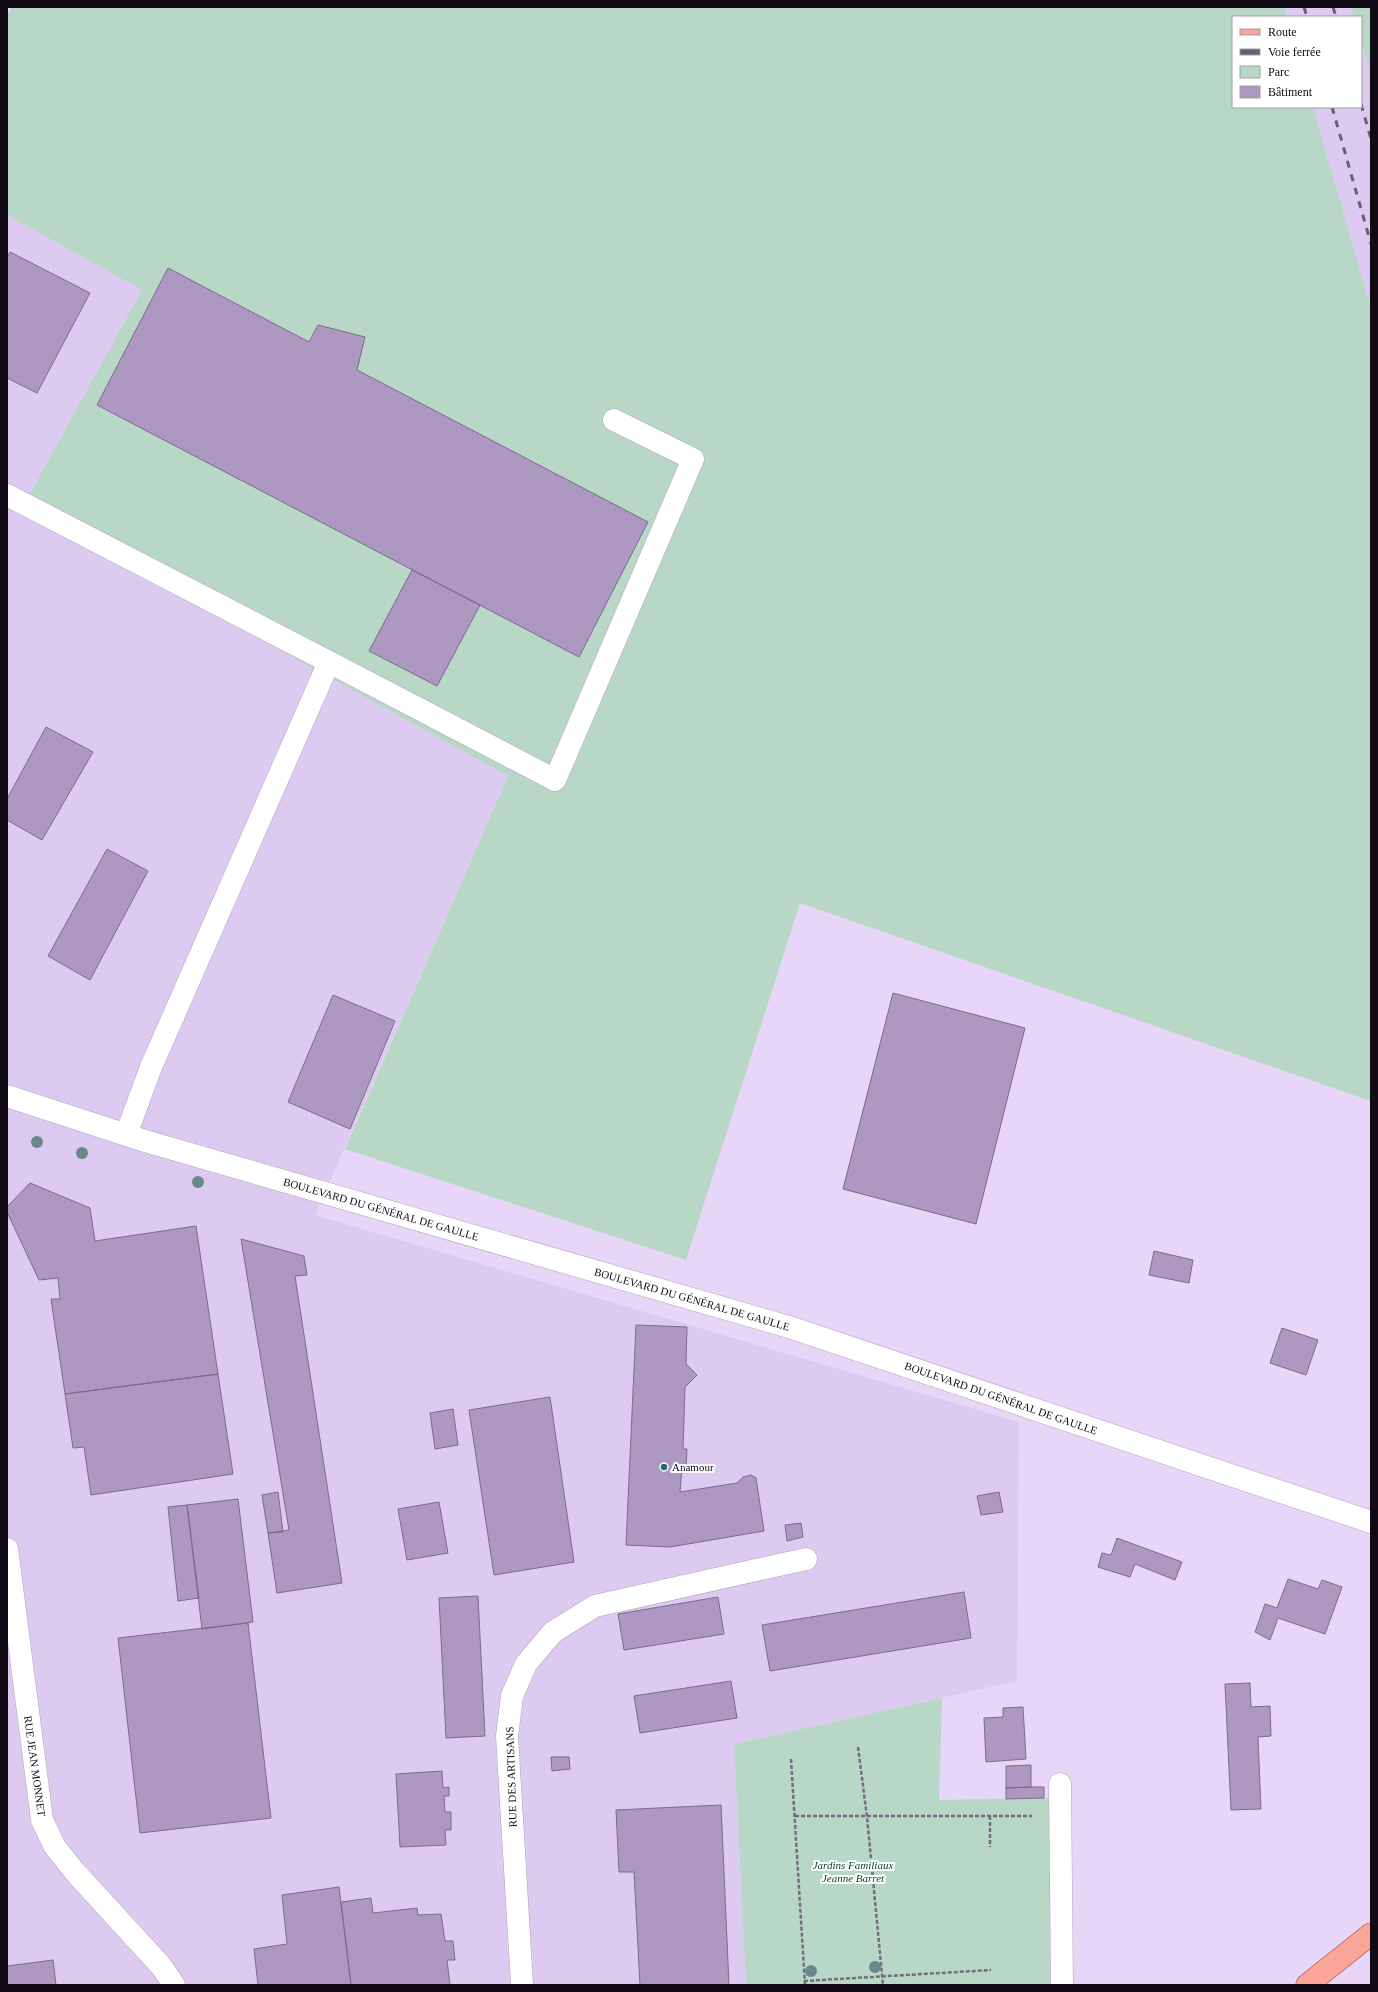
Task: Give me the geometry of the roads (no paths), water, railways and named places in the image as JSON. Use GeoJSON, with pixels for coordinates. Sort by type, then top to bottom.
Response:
{"type":"FeatureCollection","features":[{"type":"Feature","properties":{"kind":"main road"},"geometry":{"type":"LineString","coordinates":[[1307,1985],[1371,1934]]}},
{"type":"Feature","properties":{"kind":"street"},"geometry":{"type":"LineString","coordinates":[[7,495],[555,780],[693,459],[614,420]]}},
{"type":"Feature","properties":{"kind":"street"},"geometry":{"type":"LineString","coordinates":[[126,1135],[151,1067],[329,662]]}},
{"type":"Feature","properties":{"kind":"street","name":"BOULEVARD DU GÉNÉRAL DE GAULLE"},"geometry":{"type":"LineString","coordinates":[[9,1098],[126,1135],[789,1327],[1371,1522]]}},
{"type":"Feature","properties":{"kind":"street","name":"RUE JEAN MONNET"},"geometry":{"type":"LineString","coordinates":[[7,1549],[42,1820],[55,1847],[75,1872],[162,1967],[174,1985]]}},
{"type":"Feature","properties":{"kind":"street","name":"RUE DES ARTISANS"},"geometry":{"type":"LineString","coordinates":[[522,1985],[507,1736],[512,1696],[526,1664],[553,1632],[595,1606],[806,1559]]}},
{"type":"Feature","properties":{"kind":"street"},"geometry":{"type":"LineString","coordinates":[[1060,1784],[1062,1985]]}},
{"type":"Feature","properties":{"kind":"railway"},"geometry":{"type":"LineString","coordinates":[[1304,7],[1307,16]]}},
{"type":"Feature","properties":{"kind":"railway"},"geometry":{"type":"LineString","coordinates":[[1333,7],[1336,16]]}},
{"type":"Feature","properties":{"kind":"railway"},"geometry":{"type":"LineString","coordinates":[[1332,108],[1371,244]]}},
{"type":"Feature","properties":{"kind":"railway"},"geometry":{"type":"LineString","coordinates":[[1362,108],[1371,139]]}},
{"type":"Feature","properties":{"kind":"place","name":"Anamour"},"geometry":{"type":"Point","coordinates":[664,1467]}},
{"type":"Feature","properties":{"kind":"park label","name":"Jardins Familiaux Jeanne Barret"},"geometry":{"type":"Point","coordinates":[853,1871]}}]}
